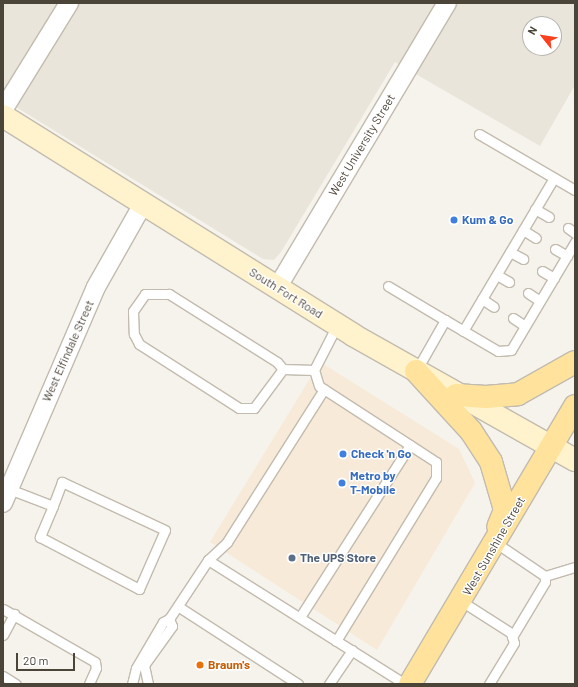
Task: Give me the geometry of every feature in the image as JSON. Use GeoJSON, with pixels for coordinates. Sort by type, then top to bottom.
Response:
{"type":"FeatureCollection","features":[{"type":"Feature","properties":{"kind":"main road"},"geometry":{"type":"LineString","coordinates":[[456,395],[486,397],[518,394],[575,362]]}},
{"type":"Feature","properties":{"kind":"main road"},"geometry":{"type":"LineString","coordinates":[[416,371],[471,431],[497,476],[505,510],[482,567]]}},
{"type":"Feature","properties":{"kind":"main road","name":"West Sunshine Street"},"geometry":{"type":"LineString","coordinates":[[410,684],[482,567],[575,406]]}},
{"type":"Feature","properties":{"kind":"street"},"geometry":{"type":"LineString","coordinates":[[3,110],[69,3]]}},
{"type":"Feature","properties":{"kind":"street","name":"West University Street"},"geometry":{"type":"LineString","coordinates":[[276,288],[447,3]]}},
{"type":"Feature","properties":{"kind":"street","name":"South Fort Road"},"geometry":{"type":"LineString","coordinates":[[3,116],[337,325],[456,395],[575,460]]}},
{"type":"Feature","properties":{"kind":"street","name":"West Elfindale Street"},"geometry":{"type":"LineString","coordinates":[[6,496],[96,287],[143,204]]}},
{"type":"Feature","properties":{"kind":"lane"},"geometry":{"type":"LineString","coordinates":[[479,134],[575,190]]}},
{"type":"Feature","properties":{"kind":"lane"},"geometry":{"type":"LineString","coordinates":[[463,331],[554,178]]}},
{"type":"Feature","properties":{"kind":"lane"},"geometry":{"type":"LineString","coordinates":[[535,209],[549,217]]}},
{"type":"Feature","properties":{"kind":"lane"},"geometry":{"type":"LineString","coordinates":[[523,230],[536,238]]}},
{"type":"Feature","properties":{"kind":"lane"},"geometry":{"type":"LineString","coordinates":[[388,286],[463,331],[504,351],[511,350],[575,242]]}},
{"type":"Feature","properties":{"kind":"lane"},"geometry":{"type":"LineString","coordinates":[[555,249],[566,256]]}},
{"type":"Feature","properties":{"kind":"lane"},"geometry":{"type":"LineString","coordinates":[[510,252],[523,259]]}},
{"type":"Feature","properties":{"kind":"lane"},"geometry":{"type":"LineString","coordinates":[[542,271],[554,278]]}},
{"type":"Feature","properties":{"kind":"lane"},"geometry":{"type":"LineString","coordinates":[[497,275],[510,282]]}},
{"type":"Feature","properties":{"kind":"lane"},"geometry":{"type":"LineString","coordinates":[[528,293],[540,301]]}},
{"type":"Feature","properties":{"kind":"lane"},"geometry":{"type":"LineString","coordinates":[[283,369],[254,408],[239,408],[139,344],[134,334],[133,311],[145,294],[169,294],[277,362],[283,369],[314,370]]}},
{"type":"Feature","properties":{"kind":"lane"},"geometry":{"type":"LineString","coordinates":[[482,300],[494,307]]}},
{"type":"Feature","properties":{"kind":"lane"},"geometry":{"type":"LineString","coordinates":[[513,318],[525,326]]}},
{"type":"Feature","properties":{"kind":"lane"},"geometry":{"type":"LineString","coordinates":[[416,371],[446,320]]}},
{"type":"Feature","properties":{"kind":"lane"},"geometry":{"type":"LineString","coordinates":[[336,640],[436,478],[436,462],[324,389],[315,378],[314,370],[337,325]]}},
{"type":"Feature","properties":{"kind":"lane"},"geometry":{"type":"LineString","coordinates":[[132,684],[136,668],[162,622],[170,619],[208,560],[227,542],[324,389]]}},
{"type":"Feature","properties":{"kind":"lane"},"geometry":{"type":"LineString","coordinates":[[300,617],[410,445]]}},
{"type":"Feature","properties":{"kind":"lane"},"geometry":{"type":"LineString","coordinates":[[62,482],[165,530],[139,589],[40,537],[53,506],[62,482]]}},
{"type":"Feature","properties":{"kind":"lane"},"geometry":{"type":"LineString","coordinates":[[6,496],[53,506]]}},
{"type":"Feature","properties":{"kind":"lane"},"geometry":{"type":"LineString","coordinates":[[496,542],[545,576]]}},
{"type":"Feature","properties":{"kind":"lane"},"geometry":{"type":"LineString","coordinates":[[208,560],[405,684]]}},
{"type":"Feature","properties":{"kind":"lane"},"geometry":{"type":"LineString","coordinates":[[545,576],[575,567]]}},
{"type":"Feature","properties":{"kind":"lane"},"geometry":{"type":"LineString","coordinates":[[512,637],[545,582],[545,576]]}},
{"type":"Feature","properties":{"kind":"lane"},"geometry":{"type":"LineString","coordinates":[[461,601],[511,633],[514,643],[489,684]]}},
{"type":"Feature","properties":{"kind":"lane"},"geometry":{"type":"LineString","coordinates":[[179,607],[298,684]]}},
{"type":"Feature","properties":{"kind":"lane"},"geometry":{"type":"LineString","coordinates":[[3,609],[95,662],[96,668],[89,684]]}},
{"type":"Feature","properties":{"kind":"lane"},"geometry":{"type":"LineString","coordinates":[[3,635],[14,614]]}},
{"type":"Feature","properties":{"kind":"lane"},"geometry":{"type":"LineString","coordinates":[[148,684],[144,665],[172,626],[170,619]]}},
{"type":"Feature","properties":{"kind":"lane"},"geometry":{"type":"LineString","coordinates":[[329,684],[352,650]]}},
{"type":"Feature","properties":{"kind":"lane"},"geometry":{"type":"LineString","coordinates":[[3,676],[16,684]]}},
{"type":"Feature","properties":{"kind":"shaded area"},"geometry":{"type":"Polygon","coordinates":[[[3,3],[575,3],[575,85],[540,146],[395,62],[281,252],[274,260],[263,259],[3,99],[3,3]]]}},
{"type":"Feature","properties":{"kind":"shaded area"},"geometry":{"type":"Polygon","coordinates":[[[320,362],[459,449],[475,483],[377,650],[210,542],[320,362]]]}},
{"type":"Feature","properties":{"kind":"place","name":"Kum & Go"},"geometry":{"type":"Point","coordinates":[454,220]}},
{"type":"Feature","properties":{"kind":"place","name":"Check 'n Go"},"geometry":{"type":"Point","coordinates":[343,454]}},
{"type":"Feature","properties":{"kind":"place","name":"Metro by T-Mobile"},"geometry":{"type":"Point","coordinates":[342,483]}},
{"type":"Feature","properties":{"kind":"place","name":"The UPS Store"},"geometry":{"type":"Point","coordinates":[292,558]}},
{"type":"Feature","properties":{"kind":"place","name":"Braum's"},"geometry":{"type":"Point","coordinates":[200,665]}}]}
